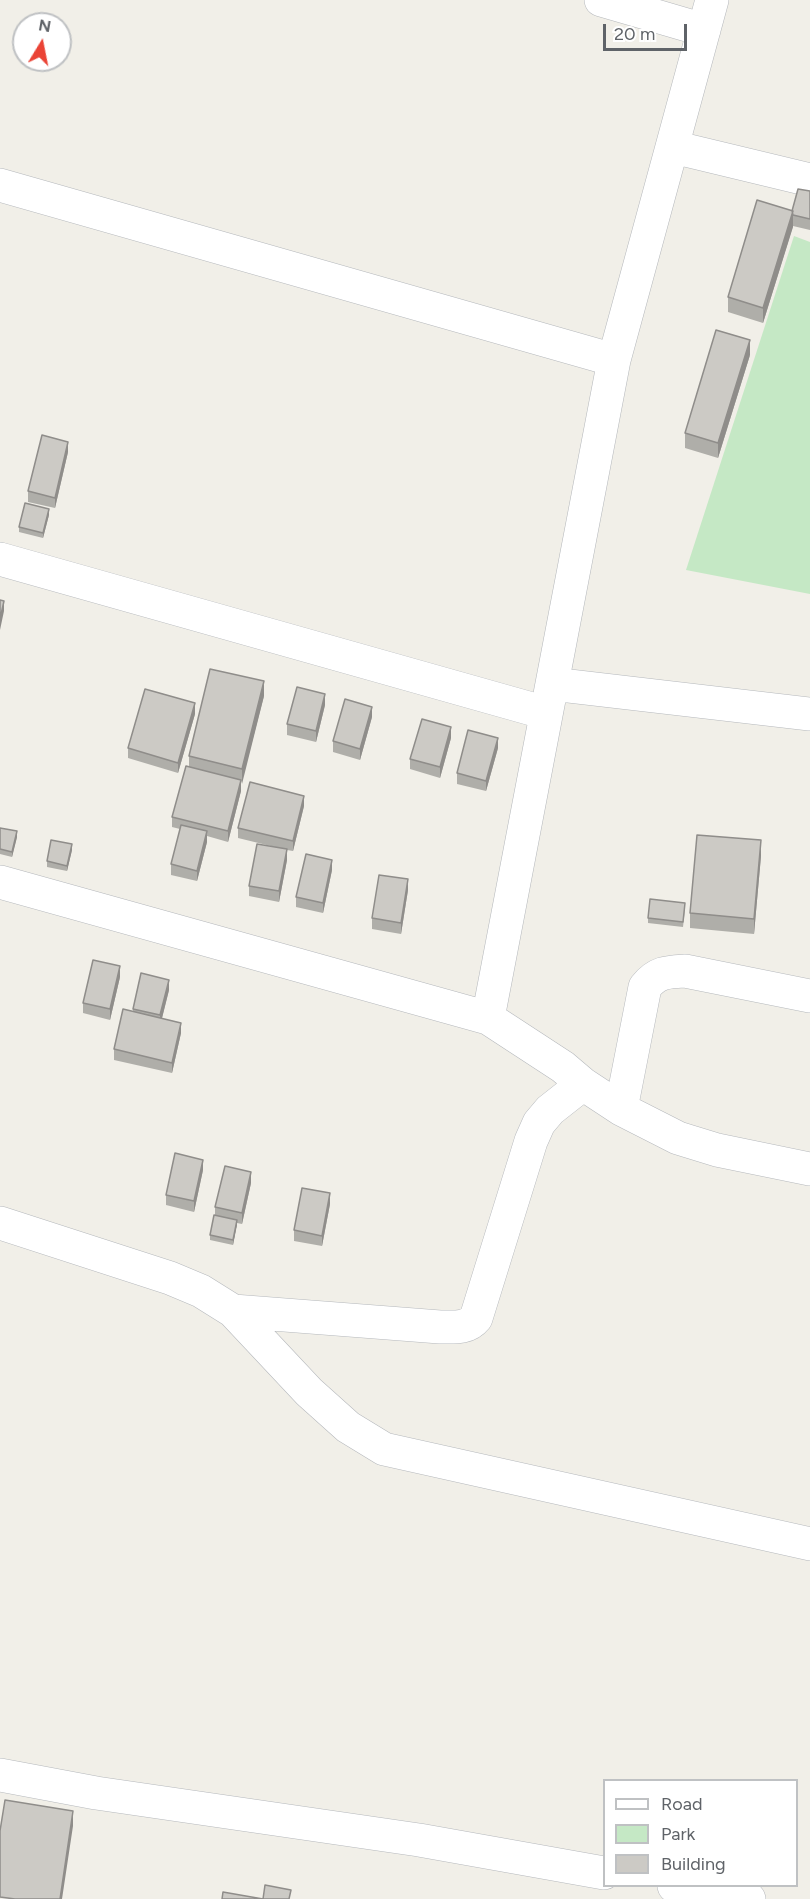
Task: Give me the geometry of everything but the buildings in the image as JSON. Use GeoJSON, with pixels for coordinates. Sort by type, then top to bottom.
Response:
{"type":"FeatureCollection","features":[{"type":"Feature","properties":{"kind":"street"},"geometry":{"type":"LineString","coordinates":[[488,1018],[614,360],[708,15],[601,0]]}},
{"type":"Feature","properties":{"kind":"street"},"geometry":{"type":"LineString","coordinates":[[673,147],[810,180]]}},
{"type":"Feature","properties":{"kind":"street"},"geometry":{"type":"LineString","coordinates":[[0,186],[614,360]]}},
{"type":"Feature","properties":{"kind":"street"},"geometry":{"type":"LineString","coordinates":[[0,559],[549,698],[810,714]]}},
{"type":"Feature","properties":{"kind":"street"},"geometry":{"type":"LineString","coordinates":[[0,882],[488,1018],[563,1067],[583,1084],[621,1109],[678,1138],[717,1150],[810,1169]]}},
{"type":"Feature","properties":{"kind":"street"},"geometry":{"type":"LineString","coordinates":[[621,1109],[645,987],[653,977],[685,971],[810,996]]}},
{"type":"Feature","properties":{"kind":"street"},"geometry":{"type":"LineString","coordinates":[[233,1311],[440,1327],[466,1326],[472,1323],[476,1318],[531,1141],[539,1123],[550,1110],[583,1084]]}},
{"type":"Feature","properties":{"kind":"street"},"geometry":{"type":"LineString","coordinates":[[0,1222],[170,1278],[201,1292],[233,1311],[309,1392],[348,1427],[384,1449],[810,1544]]}},
{"type":"Feature","properties":{"kind":"street"},"geometry":{"type":"LineString","coordinates":[[0,1775],[96,1793],[419,1840],[603,1873]]}},
{"type":"Feature","properties":{"kind":"street"},"geometry":{"type":"LineString","coordinates":[[680,1887],[749,1899]]}},
{"type":"Feature","properties":{"kind":"green space"},"geometry":{"type":"Polygon","coordinates":[[[794,236],[810,242],[810,594],[686,570],[794,236]]]}}]}
